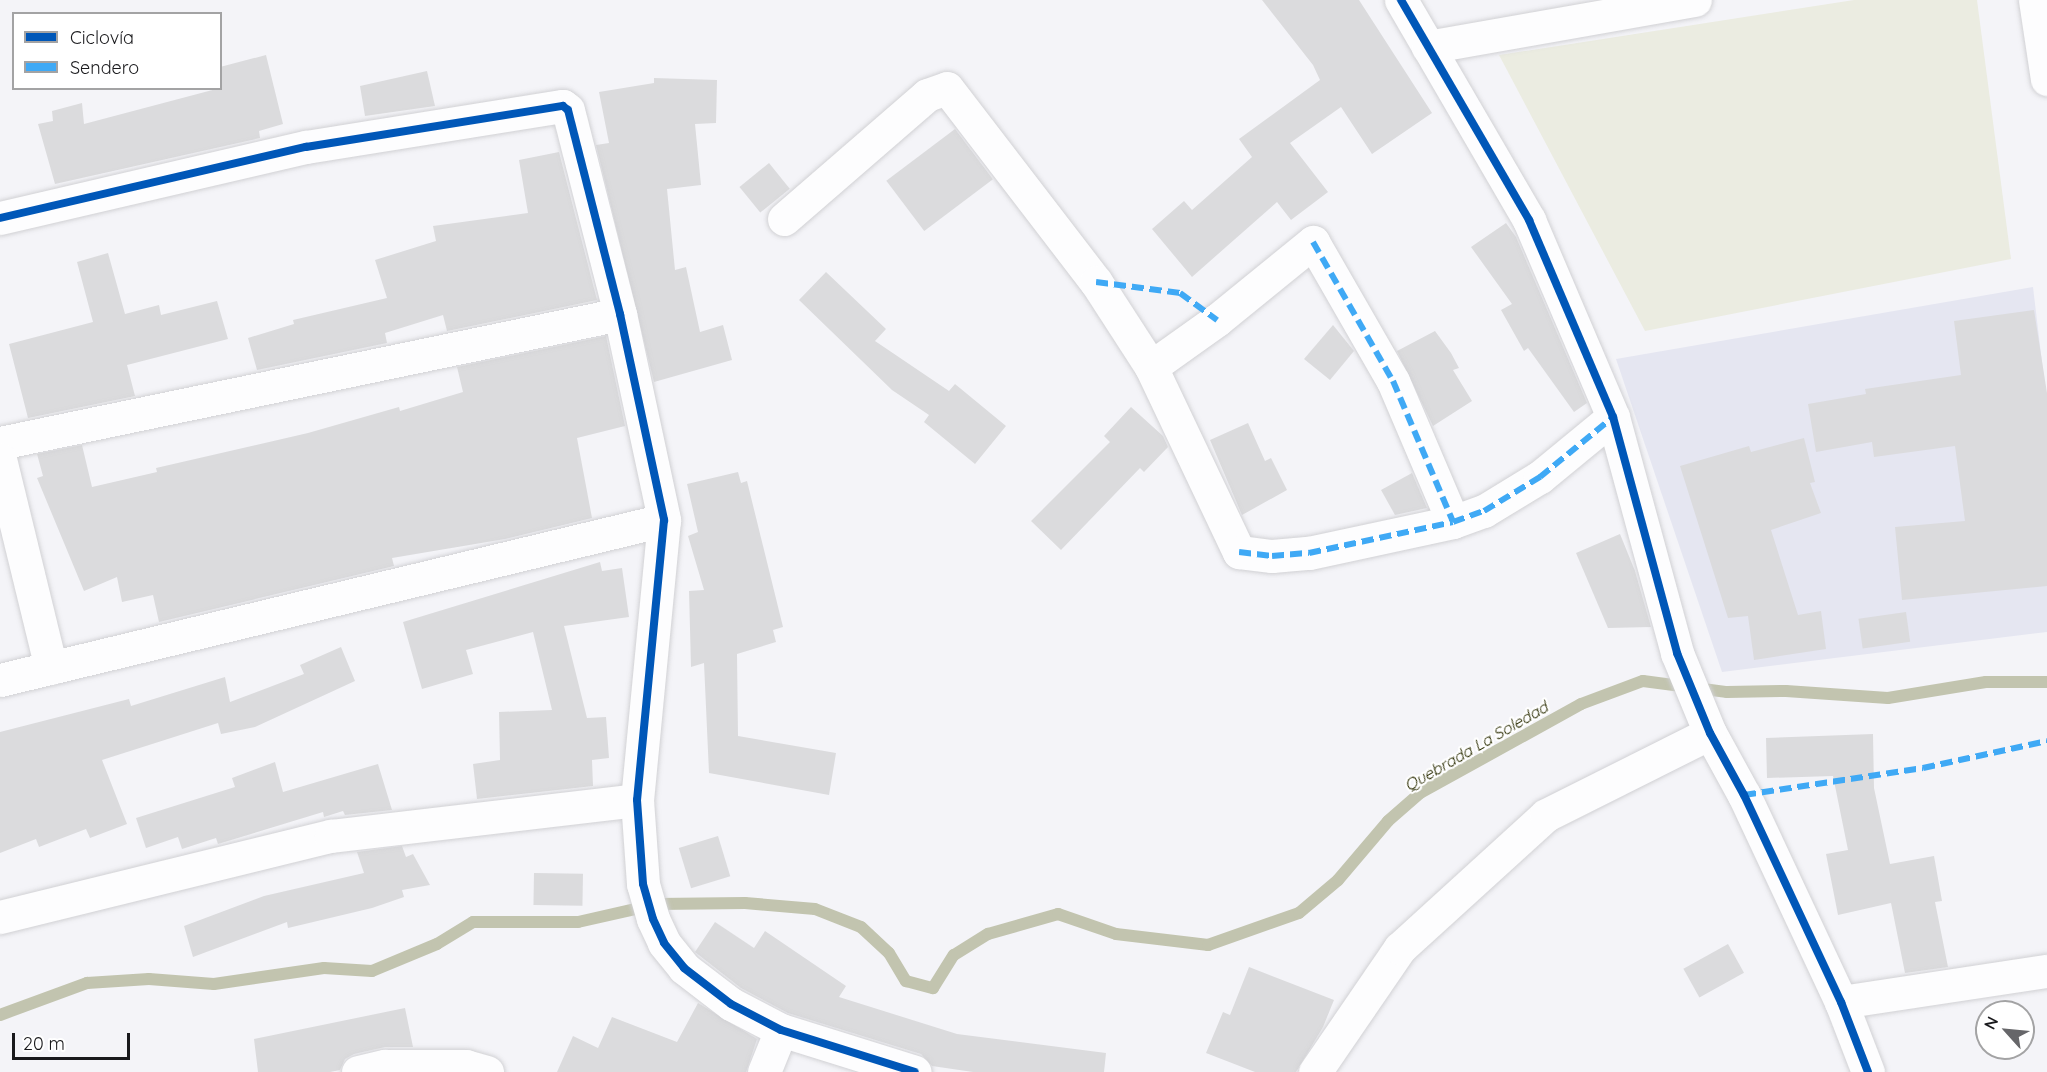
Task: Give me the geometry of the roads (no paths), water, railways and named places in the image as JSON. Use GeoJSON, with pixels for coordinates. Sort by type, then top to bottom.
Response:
{"type":"FeatureCollection","features":[{"type":"Feature","properties":{"kind":"street"},"geometry":{"type":"LineString","coordinates":[[1401,0],[1529,220],[1613,417],[1677,653],[1705,721],[1744,795],[1841,1002],[1868,1072]]}},
{"type":"Feature","properties":{"kind":"street"},"geometry":{"type":"LineString","coordinates":[[1428,46],[1695,0]]}},
{"type":"Feature","properties":{"kind":"street"},"geometry":{"type":"LineString","coordinates":[[2035,0],[2043,34],[2047,79]]}},
{"type":"Feature","properties":{"kind":"street"},"geometry":{"type":"LineString","coordinates":[[784,219],[927,95],[947,88],[1096,282],[1151,367],[1239,552],[1272,556],[1309,553],[1453,522],[1484,511],[1540,477],[1613,417]]}},
{"type":"Feature","properties":{"kind":"street"},"geometry":{"type":"LineString","coordinates":[[0,218],[306,147],[563,106],[568,110],[620,314],[664,520],[637,800],[643,884],[653,919],[664,943],[684,968],[731,1004],[781,1030],[870,1065],[915,1072]]}},
{"type":"Feature","properties":{"kind":"street"},"geometry":{"type":"LineString","coordinates":[[1151,367],[1217,320],[1313,242],[1393,381],[1453,522]]}},
{"type":"Feature","properties":{"kind":"street"},"geometry":{"type":"LineString","coordinates":[[0,443],[620,314]]}},
{"type":"Feature","properties":{"kind":"street"},"geometry":{"type":"LineString","coordinates":[[0,459],[51,668]]}},
{"type":"Feature","properties":{"kind":"street"},"geometry":{"type":"LineString","coordinates":[[0,680],[664,520]]}},
{"type":"Feature","properties":{"kind":"street"},"geometry":{"type":"LineString","coordinates":[[1315,1072],[1400,948],[1546,815],[1705,721]]}},
{"type":"Feature","properties":{"kind":"street"},"geometry":{"type":"LineString","coordinates":[[0,917],[331,836],[637,800]]}},
{"type":"Feature","properties":{"kind":"street"},"geometry":{"type":"LineString","coordinates":[[1841,1002],[2047,971]]}},
{"type":"Feature","properties":{"kind":"street"},"geometry":{"type":"LineString","coordinates":[[764,1072],[781,1030]]}},
{"type":"Feature","properties":{"kind":"street"},"geometry":{"type":"LineString","coordinates":[[358,1072],[385,1066],[466,1066],[487,1072]]}},
{"type":"Feature","properties":{"kind":"waterway","name":"Quebrada La Soledad"},"geometry":{"type":"LineString","coordinates":[[0,1015],[87,983],[149,979],[214,984],[324,968],[372,971],[437,944],[473,922],[578,922],[657,904],[745,903],[815,909],[861,927],[889,953],[906,981],[933,988],[954,955],[988,934],[1058,914],[1116,934],[1208,945],[1299,913],[1338,880],[1388,821],[1420,793],[1581,704],[1643,681],[1727,692],[1786,691],[1888,698],[1986,682],[2047,682]]}}]}
